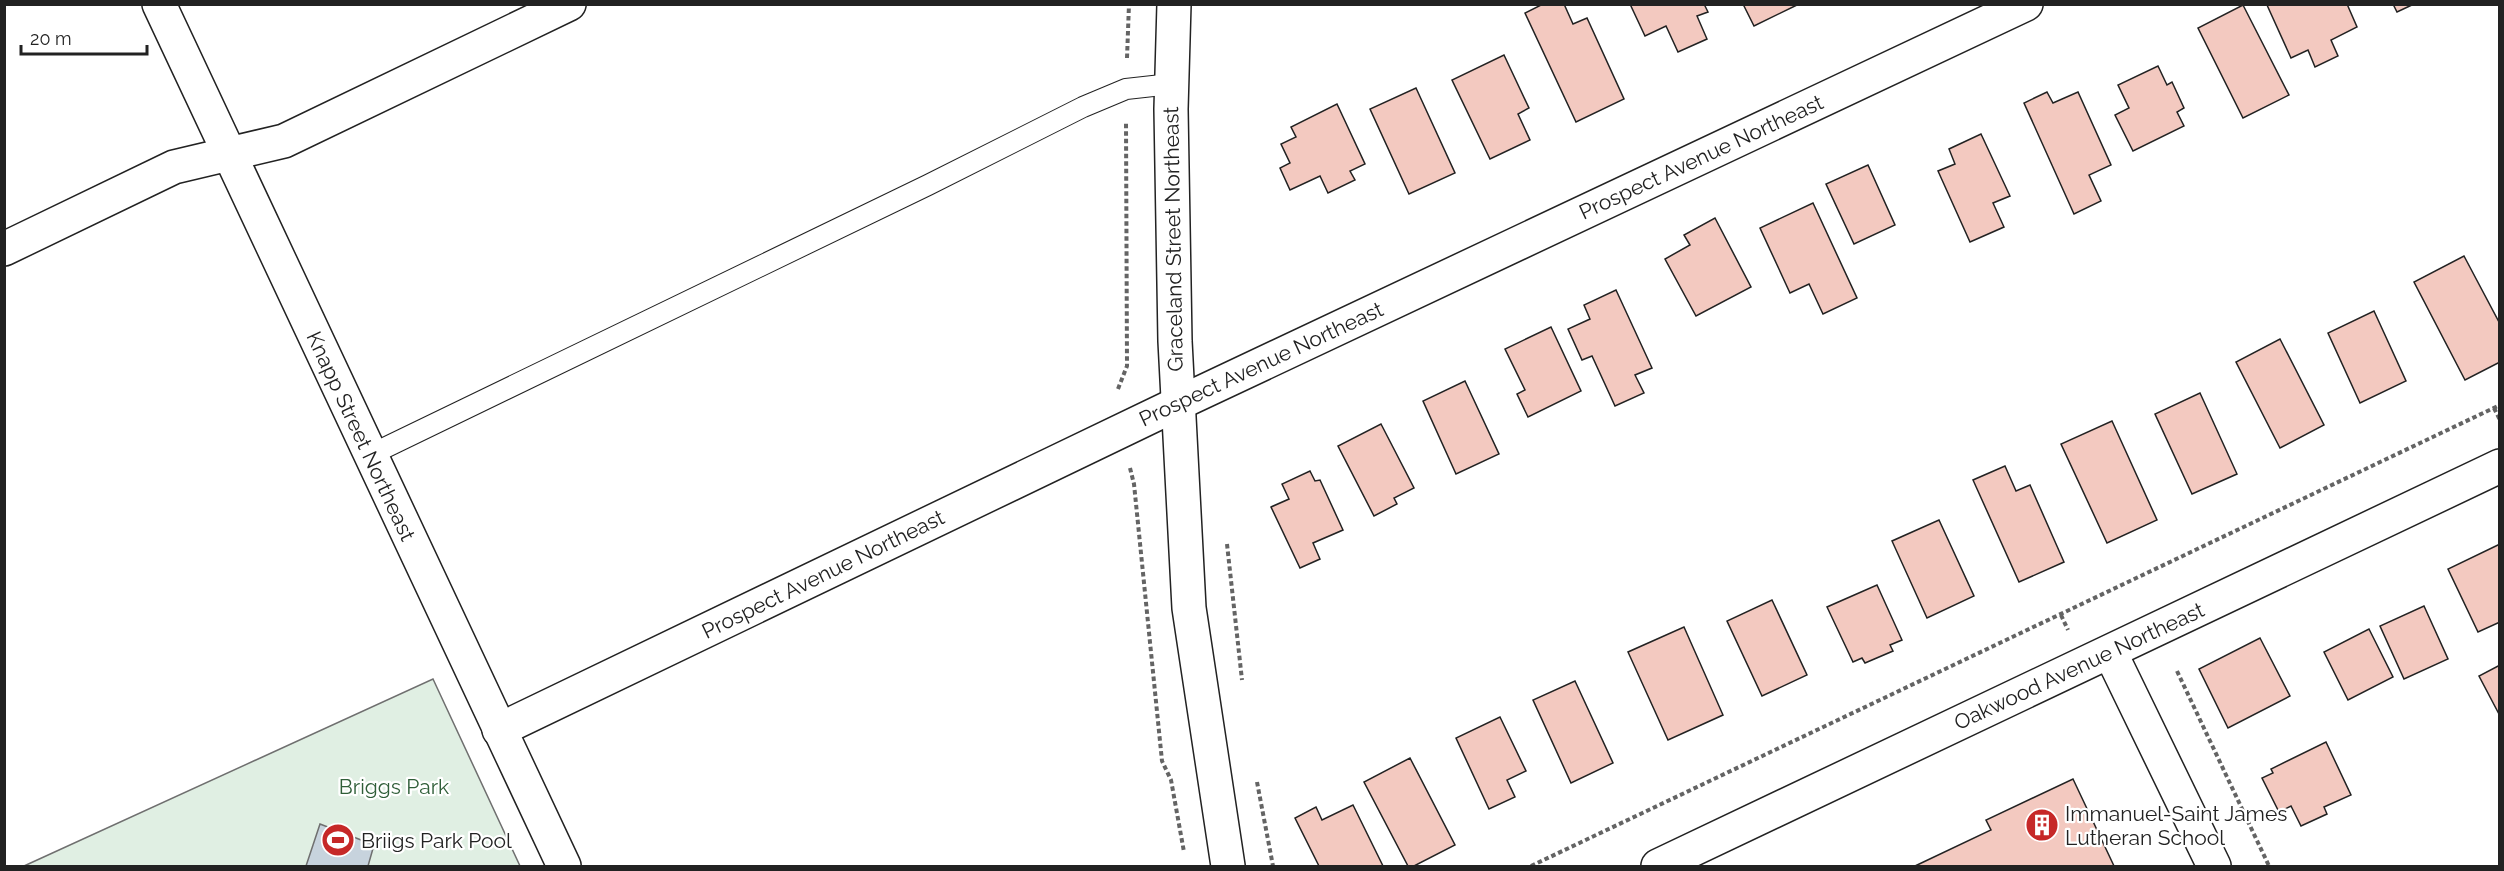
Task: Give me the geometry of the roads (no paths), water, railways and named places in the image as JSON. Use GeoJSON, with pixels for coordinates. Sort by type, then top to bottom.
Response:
{"type":"FeatureCollection","features":[{"type":"Feature","properties":{"kind":"street","name":"Knapp Street Northeast"},"geometry":{"type":"LineString","coordinates":[[159,4],[564,867]]}},
{"type":"Feature","properties":{"kind":"street"},"geometry":{"type":"LineString","coordinates":[[4,249],[174,166],[284,141],[569,4]]}},
{"type":"Feature","properties":{"kind":"street","name":"Graceland Street Northeast"},"geometry":{"type":"LineString","coordinates":[[1174,4],[1171,84],[1177,404],[1189,608],[1228,867]]}},
{"type":"Feature","properties":{"kind":"street","name":"Prospect Avenue Northeast"},"geometry":{"type":"LineString","coordinates":[[499,730],[1177,404],[2026,4]]}},
{"type":"Feature","properties":{"kind":"street","name":"Oakwood Avenue Northeast"},"geometry":{"type":"LineString","coordinates":[[1658,867],[2499,466]]}},
{"type":"Feature","properties":{"kind":"street"},"geometry":{"type":"LineString","coordinates":[[2109,652],[2214,867]]}},
{"type":"Feature","properties":{"kind":"lane"},"geometry":{"type":"LineString","coordinates":[[370,455],[928,185],[1083,107],[1126,89],[1171,84]]}},
{"type":"Feature","properties":{"kind":"place","name":"Immanuel-Saint James Lutheran School"},"geometry":{"type":"Point","coordinates":[2042,825]}},
{"type":"Feature","properties":{"kind":"place","name":"Briigs Park Pool"},"geometry":{"type":"Point","coordinates":[338,840]}},
{"type":"Feature","properties":{"kind":"park label","name":"Briggs Park"},"geometry":{"type":"Point","coordinates":[394,786]}}]}
